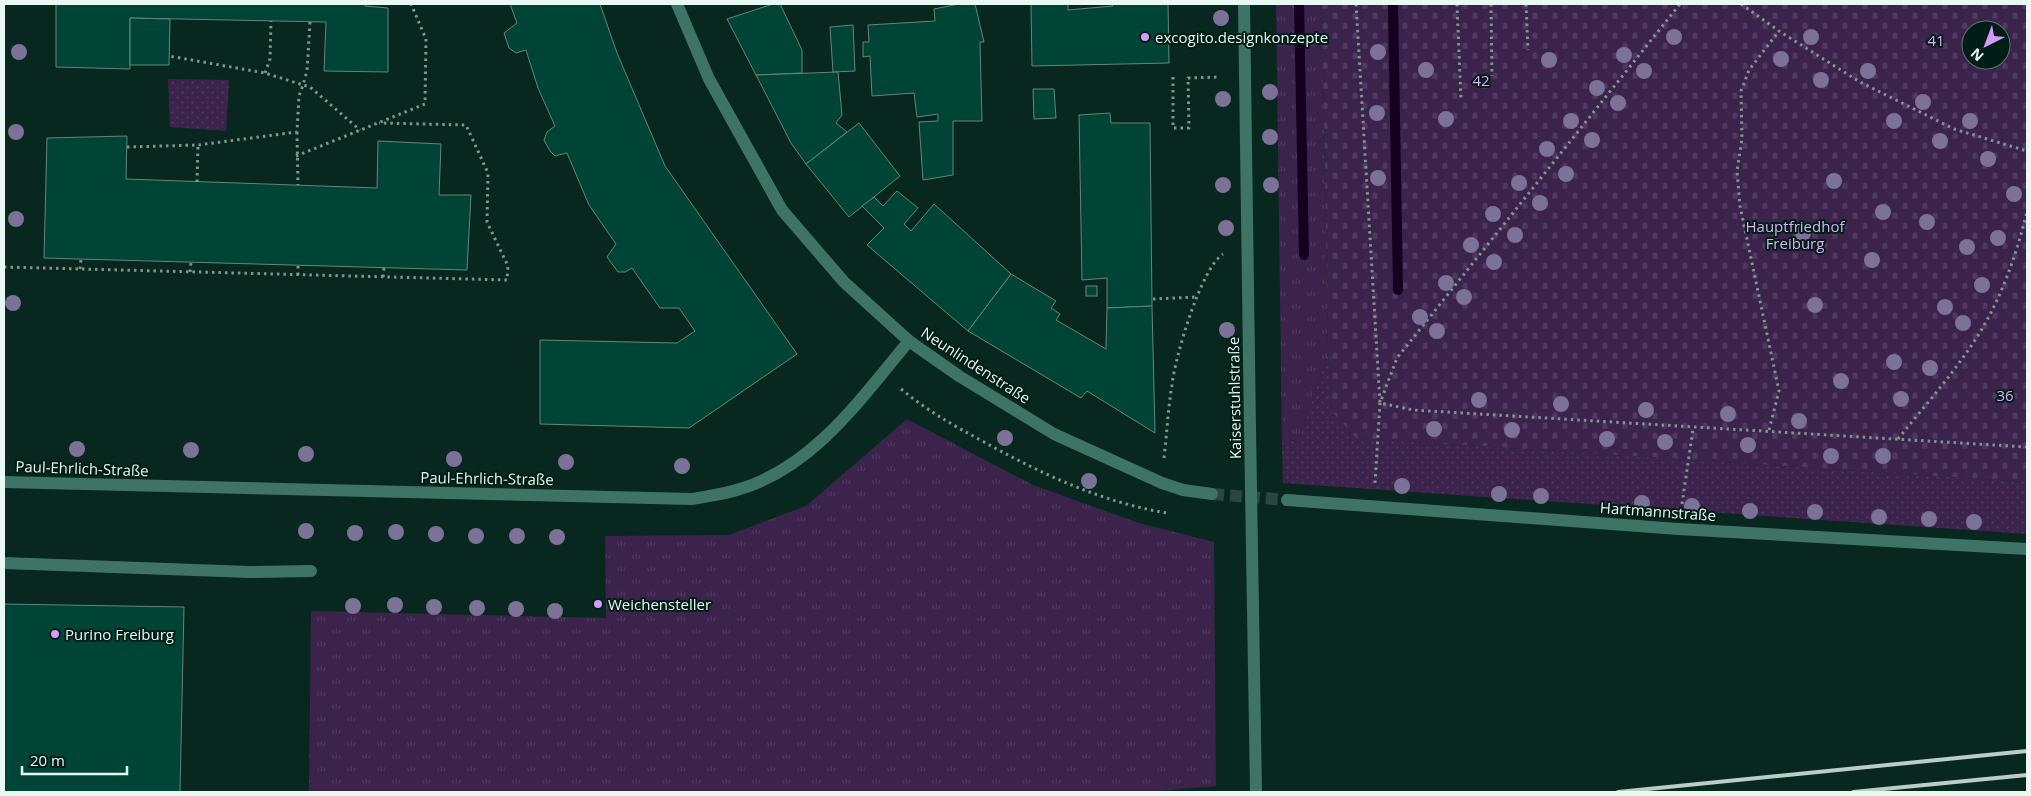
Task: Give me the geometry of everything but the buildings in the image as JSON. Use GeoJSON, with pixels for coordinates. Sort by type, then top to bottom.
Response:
{"type":"FeatureCollection","features":[{"type":"Feature","properties":{"kind":"street","name":"Neunlindenstraße"},"geometry":{"type":"LineString","coordinates":[[677,4],[709,79],[782,210],[844,282],[909,341],[959,376],[1054,434],[1162,483],[1183,490],[1212,494]]}},
{"type":"Feature","properties":{"kind":"street","name":"Kaiserstuhlstraße"},"geometry":{"type":"LineString","coordinates":[[1244,4],[1256,792]]}},
{"type":"Feature","properties":{"kind":"street","name":"Paul-Ehrlich-Straße"},"geometry":{"type":"LineString","coordinates":[[4,482],[692,498],[741,489],[783,470],[830,433],[909,341]]}},
{"type":"Feature","properties":{"kind":"street","name":"Hartmannstraße"},"geometry":{"type":"LineString","coordinates":[[1287,500],[1373,508],[1678,529],[2027,549]]}},
{"type":"Feature","properties":{"kind":"street"},"geometry":{"type":"LineString","coordinates":[[4,563],[221,571],[311,572]]}},
{"type":"Feature","properties":{"kind":"path"},"geometry":{"type":"LineString","coordinates":[[296,156],[425,104],[426,39],[411,4]]}},
{"type":"Feature","properties":{"kind":"path"},"geometry":{"type":"LineString","coordinates":[[1356,4],[1380,403],[1373,508]]}},
{"type":"Feature","properties":{"kind":"path"},"geometry":{"type":"LineString","coordinates":[[1457,4],[1461,100]]}},
{"type":"Feature","properties":{"kind":"path"},"geometry":{"type":"LineString","coordinates":[[1491,4],[1492,76]]}},
{"type":"Feature","properties":{"kind":"path"},"geometry":{"type":"LineString","coordinates":[[1526,4],[1528,50]]}},
{"type":"Feature","properties":{"kind":"path"},"geometry":{"type":"LineString","coordinates":[[1380,403],[1397,358],[1680,4]]}},
{"type":"Feature","properties":{"kind":"path"},"geometry":{"type":"LineString","coordinates":[[1741,4],[1779,32],[1860,82],[1954,129],[2027,151]]}},
{"type":"Feature","properties":{"kind":"path"},"geometry":{"type":"LineString","coordinates":[[265,73],[270,59],[271,21]]}},
{"type":"Feature","properties":{"kind":"path"},"geometry":{"type":"LineString","coordinates":[[298,185],[296,156],[298,96],[307,71],[310,22]]}},
{"type":"Feature","properties":{"kind":"path"},"geometry":{"type":"LineString","coordinates":[[1769,430],[1779,391],[1740,206],[1737,171],[1742,139],[1741,91],[1749,70],[1779,32]]}},
{"type":"Feature","properties":{"kind":"path"},"geometry":{"type":"LineString","coordinates":[[170,56],[265,73],[310,87],[360,130]]}},
{"type":"Feature","properties":{"kind":"path"},"geometry":{"type":"LineString","coordinates":[[1173,77],[1173,128],[1189,128],[1188,78],[1219,77]]}},
{"type":"Feature","properties":{"kind":"path"},"geometry":{"type":"LineString","coordinates":[[4,267],[507,280],[508,266],[487,222],[488,173],[466,126],[379,123]]}},
{"type":"Feature","properties":{"kind":"path"},"geometry":{"type":"LineString","coordinates":[[127,148],[198,146],[297,132]]}},
{"type":"Feature","properties":{"kind":"path"},"geometry":{"type":"LineString","coordinates":[[197,182],[198,146]]}},
{"type":"Feature","properties":{"kind":"path"},"geometry":{"type":"LineString","coordinates":[[1898,439],[1970,348],[1997,300],[2016,256],[2027,212]]}},
{"type":"Feature","properties":{"kind":"path"},"geometry":{"type":"LineString","coordinates":[[1162,483],[1172,383],[1196,297],[1214,259],[1249,238]]}},
{"type":"Feature","properties":{"kind":"path"},"geometry":{"type":"LineString","coordinates":[[80,269],[81,259]]}},
{"type":"Feature","properties":{"kind":"path"},"geometry":{"type":"LineString","coordinates":[[190,272],[191,262]]}},
{"type":"Feature","properties":{"kind":"path"},"geometry":{"type":"LineString","coordinates":[[298,265],[298,275]]}},
{"type":"Feature","properties":{"kind":"path"},"geometry":{"type":"LineString","coordinates":[[383,277],[384,268]]}},
{"type":"Feature","properties":{"kind":"path"},"geometry":{"type":"LineString","coordinates":[[1152,299],[1196,297]]}},
{"type":"Feature","properties":{"kind":"path"},"geometry":{"type":"LineString","coordinates":[[882,373],[927,411],[1036,470],[1098,496],[1173,514]]}},
{"type":"Feature","properties":{"kind":"path"},"geometry":{"type":"LineString","coordinates":[[1380,403],[1413,410],[2027,447]]}},
{"type":"Feature","properties":{"kind":"path"},"geometry":{"type":"LineString","coordinates":[[1678,529],[1694,428]]}},
{"type":"Feature","properties":{"kind":"green space"},"geometry":{"type":"Polygon","coordinates":[[[1276,4],[1322,4],[1328,355],[1298,439],[1282,443],[1276,4]]]}},
{"type":"Feature","properties":{"kind":"green space","name":"Hauptfriedhof Freiburg"},"geometry":{"type":"Polygon","coordinates":[[[1322,4],[2027,4],[2027,482],[1356,438],[1332,412],[1328,355],[1322,4]]]}},
{"type":"Feature","properties":{"kind":"green space"},"geometry":{"type":"Polygon","coordinates":[[[168,79],[229,80],[226,131],[170,127],[168,79]]]}},
{"type":"Feature","properties":{"kind":"green space"},"geometry":{"type":"Polygon","coordinates":[[[1328,355],[1332,412],[1356,438],[2027,482],[2027,534],[1283,483],[1282,443],[1298,439],[1328,355]]]}},
{"type":"Feature","properties":{"kind":"green space"},"geometry":{"type":"Polygon","coordinates":[[[907,419],[1033,485],[1139,523],[1214,542],[1216,786],[1147,792],[309,792],[311,611],[606,618],[605,536],[729,535],[806,506],[907,419]]]}},
{"type":"Feature","properties":{"kind":"waterway"},"geometry":{"type":"LineString","coordinates":[[1299,4],[1304,255]]}},
{"type":"Feature","properties":{"kind":"waterway"},"geometry":{"type":"LineString","coordinates":[[1393,4],[1398,290]]}},
{"type":"Feature","properties":{"kind":"tunnel"},"geometry":{"type":"LineString","coordinates":[[1212,494],[1287,500]]}},
{"type":"Feature","properties":{"kind":"railway"},"geometry":{"type":"LineString","coordinates":[[1618,792],[2027,751]]}},
{"type":"Feature","properties":{"kind":"railway"},"geometry":{"type":"LineString","coordinates":[[1853,792],[2027,775]]}},
{"type":"Feature","properties":{"kind":"place","name":"excogito.designkonzepte"},"geometry":{"type":"Point","coordinates":[1145,37]}},
{"type":"Feature","properties":{"kind":"place","name":"Weichensteller"},"geometry":{"type":"Point","coordinates":[598,604]}},
{"type":"Feature","properties":{"kind":"place","name":"Purino Freiburg"},"geometry":{"type":"Point","coordinates":[55,634]}},
{"type":"Feature","properties":{"kind":"park label","name":"41"},"geometry":{"type":"Point","coordinates":[1936,40]}},
{"type":"Feature","properties":{"kind":"park label","name":"42"},"geometry":{"type":"Point","coordinates":[1481,80]}},
{"type":"Feature","properties":{"kind":"park label","name":"36"},"geometry":{"type":"Point","coordinates":[2005,395]}}]}
